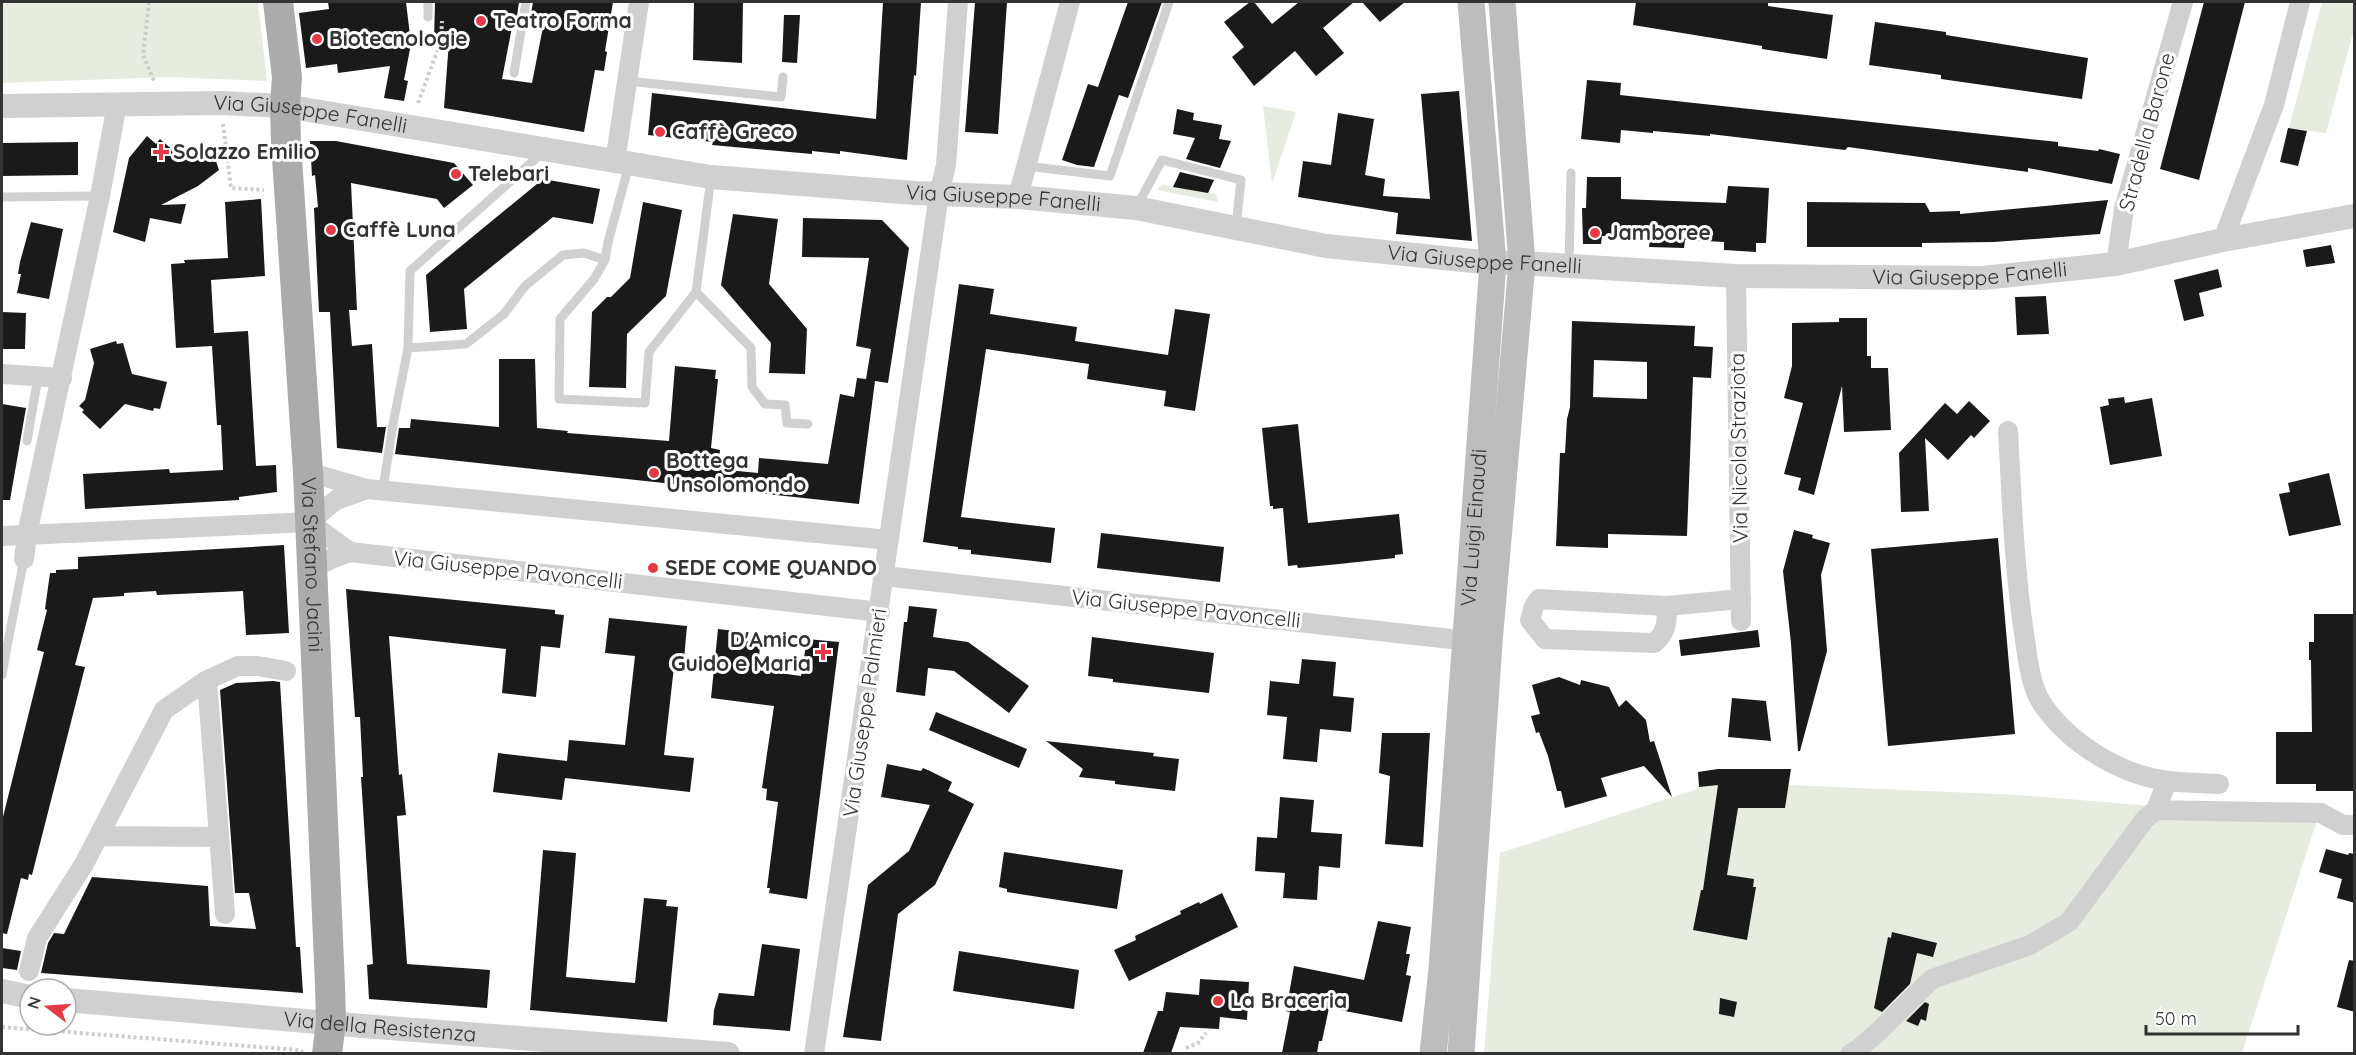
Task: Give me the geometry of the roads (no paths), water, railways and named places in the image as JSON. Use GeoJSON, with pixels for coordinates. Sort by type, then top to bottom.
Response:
{"type":"FeatureCollection","features":[{"type":"Feature","properties":{"kind":"main road","name":"Via Stefano Jacini"},"geometry":{"type":"LineString","coordinates":[[278,2],[287,77],[285,106],[289,191],[308,472],[331,1022],[327,1053]]}},
{"type":"Feature","properties":{"kind":"main road","name":"Via Luigi Einaudi"},"geometry":{"type":"LineString","coordinates":[[1461,1053],[1494,264],[1471,2]]}},
{"type":"Feature","properties":{"kind":"main road","name":"Via Luigi Einaudi"},"geometry":{"type":"LineString","coordinates":[[1433,1053],[1522,263],[1502,2]]}},
{"type":"Feature","properties":{"kind":"street"},"geometry":{"type":"LineString","coordinates":[[622,163],[627,81],[639,2]]}},
{"type":"Feature","properties":{"kind":"street","name":"Via Giuseppe Palmieri"},"geometry":{"type":"LineString","coordinates":[[814,1053],[880,612],[939,194],[946,165],[958,2]]}},
{"type":"Feature","properties":{"kind":"street"},"geometry":{"type":"LineString","coordinates":[[1018,196],[1070,2]]}},
{"type":"Feature","properties":{"kind":"street","name":"Stradella Barone"},"geometry":{"type":"LineString","coordinates":[[2116,264],[2124,209],[2183,2]]}},
{"type":"Feature","properties":{"kind":"street"},"geometry":{"type":"LineString","coordinates":[[2223,240],[2274,105],[2300,2]]}},
{"type":"Feature","properties":{"kind":"street"},"geometry":{"type":"LineString","coordinates":[[24,559],[27,534],[62,378],[117,104]]}},
{"type":"Feature","properties":{"kind":"street","name":"Via Giuseppe Fanelli"},"geometry":{"type":"LineString","coordinates":[[2,106],[220,104],[285,106],[711,177],[939,194],[1018,196],[1136,208],[1326,246],[1494,264],[1522,263],[1736,276],[1983,278],[2116,264],[2223,240],[2355,216]]}},
{"type":"Feature","properties":{"kind":"street","name":"Via Nicola Straziota"},"geometry":{"type":"LineString","coordinates":[[1736,276],[1741,621]]}},
{"type":"Feature","properties":{"kind":"street"},"geometry":{"type":"LineString","coordinates":[[2,374],[62,378]]}},
{"type":"Feature","properties":{"kind":"street"},"geometry":{"type":"LineString","coordinates":[[2008,431],[2018,599],[2030,669],[2042,704],[2064,730],[2098,755],[2135,772],[2167,781],[2219,784]]}},
{"type":"Feature","properties":{"kind":"street"},"geometry":{"type":"LineString","coordinates":[[308,472],[375,489],[889,540]]}},
{"type":"Feature","properties":{"kind":"street"},"geometry":{"type":"LineString","coordinates":[[2,536],[309,522],[336,500],[375,489]]}},
{"type":"Feature","properties":{"kind":"street","name":"Via Giuseppe Pavoncelli"},"geometry":{"type":"LineString","coordinates":[[309,522],[350,552]]}},
{"type":"Feature","properties":{"kind":"street","name":"Via Giuseppe Pavoncelli"},"geometry":{"type":"LineString","coordinates":[[311,569],[350,552],[880,612]]}},
{"type":"Feature","properties":{"kind":"street","name":"Via Giuseppe Pavoncelli"},"geometry":{"type":"LineString","coordinates":[[884,576],[1478,642]]}},
{"type":"Feature","properties":{"kind":"street"},"geometry":{"type":"LineString","coordinates":[[1667,606],[1663,637],[1654,643],[1545,639],[1530,620],[1534,606],[1539,599],[1667,606],[1741,599]]}},
{"type":"Feature","properties":{"kind":"street"},"geometry":{"type":"LineString","coordinates":[[23,977],[37,938],[84,864],[164,710],[207,680],[238,666],[286,671]]}},
{"type":"Feature","properties":{"kind":"street"},"geometry":{"type":"LineString","coordinates":[[207,680],[225,914]]}},
{"type":"Feature","properties":{"kind":"street"},"geometry":{"type":"LineString","coordinates":[[1850,1053],[1856,1051],[1878,1032],[1932,979],[2030,945],[2070,922],[2145,819],[2156,810],[2167,781]]}},
{"type":"Feature","properties":{"kind":"street"},"geometry":{"type":"LineString","coordinates":[[2156,810],[2321,813],[2343,825],[2355,825]]}},
{"type":"Feature","properties":{"kind":"street"},"geometry":{"type":"LineString","coordinates":[[99,836],[218,837]]}},
{"type":"Feature","properties":{"kind":"street","name":"Via della Resistenza"},"geometry":{"type":"LineString","coordinates":[[78,1001],[728,1053]]}},
{"type":"Feature","properties":{"kind":"lane"},"geometry":{"type":"LineString","coordinates":[[428,2],[428,17]]}},
{"type":"Feature","properties":{"kind":"lane"},"geometry":{"type":"LineString","coordinates":[[514,73],[526,2]]}},
{"type":"Feature","properties":{"kind":"lane"},"geometry":{"type":"LineString","coordinates":[[1026,166],[1110,176],[1170,2]]}},
{"type":"Feature","properties":{"kind":"lane"},"geometry":{"type":"LineString","coordinates":[[627,81],[781,97],[783,77]]}},
{"type":"Feature","properties":{"kind":"lane"},"geometry":{"type":"LineString","coordinates":[[375,489],[393,424],[408,348],[410,272],[546,149]]}},
{"type":"Feature","properties":{"kind":"lane"},"geometry":{"type":"LineString","coordinates":[[1136,208],[1162,160],[1241,180],[1236,229]]}},
{"type":"Feature","properties":{"kind":"lane"},"geometry":{"type":"LineString","coordinates":[[622,163],[605,260],[594,279],[560,319],[559,399],[645,403],[649,352],[696,292],[711,177]]}},
{"type":"Feature","properties":{"kind":"lane"},"geometry":{"type":"LineString","coordinates":[[1569,266],[1571,173]]}},
{"type":"Feature","properties":{"kind":"lane"},"geometry":{"type":"LineString","coordinates":[[2,197],[100,196]]}},
{"type":"Feature","properties":{"kind":"lane"},"geometry":{"type":"LineString","coordinates":[[408,348],[466,344],[504,314],[525,286],[563,255],[584,253],[605,260]]}},
{"type":"Feature","properties":{"kind":"lane"},"geometry":{"type":"LineString","coordinates":[[696,292],[751,348],[753,387],[765,404],[785,405],[787,423],[808,424]]}},
{"type":"Feature","properties":{"kind":"lane"},"geometry":{"type":"LineString","coordinates":[[27,441],[38,377]]}},
{"type":"Feature","properties":{"kind":"lane"},"geometry":{"type":"LineString","coordinates":[[2,675],[4,647],[24,559]]}},
{"type":"Feature","properties":{"kind":"place","name":"Teatro Forma"},"geometry":{"type":"Point","coordinates":[481,21]}},
{"type":"Feature","properties":{"kind":"place","name":"Biotecnologie"},"geometry":{"type":"Point","coordinates":[317,39]}},
{"type":"Feature","properties":{"kind":"place","name":"Caffè Greco"},"geometry":{"type":"Point","coordinates":[660,132]}},
{"type":"Feature","properties":{"kind":"place","name":"Solazzo Emilio"},"geometry":{"type":"Point","coordinates":[161,152]}},
{"type":"Feature","properties":{"kind":"place","name":"Telebari"},"geometry":{"type":"Point","coordinates":[456,174]}},
{"type":"Feature","properties":{"kind":"place","name":"Caffè Luna"},"geometry":{"type":"Point","coordinates":[331,230]}},
{"type":"Feature","properties":{"kind":"place","name":"Jamboree"},"geometry":{"type":"Point","coordinates":[1595,233]}},
{"type":"Feature","properties":{"kind":"place","name":"Bottega Unsolomondo"},"geometry":{"type":"Point","coordinates":[654,473]}},
{"type":"Feature","properties":{"kind":"place","name":"SEDE COME QUANDO"},"geometry":{"type":"Point","coordinates":[653,568]}},
{"type":"Feature","properties":{"kind":"place","name":"D'Amico Guido e Maria"},"geometry":{"type":"Point","coordinates":[823,652]}},
{"type":"Feature","properties":{"kind":"place","name":"La Braceria"},"geometry":{"type":"Point","coordinates":[1218,1001]}}]}
